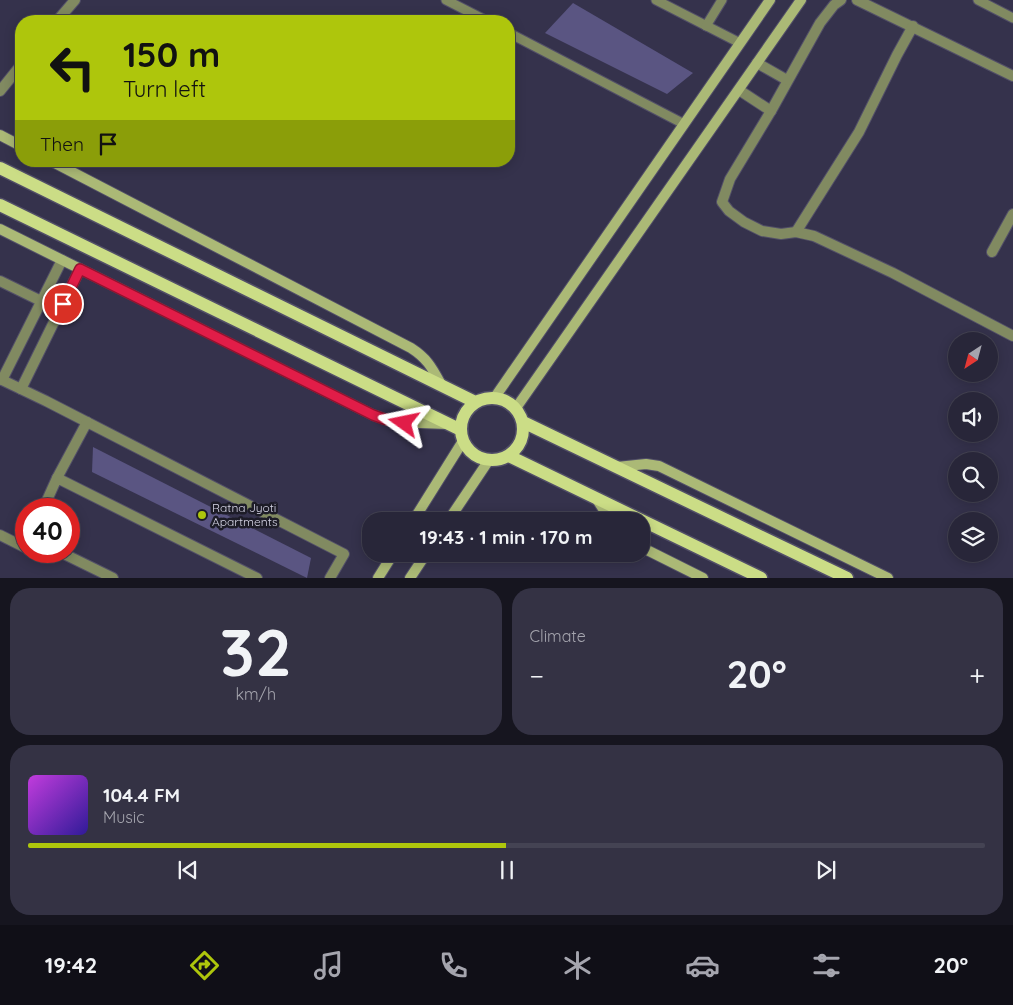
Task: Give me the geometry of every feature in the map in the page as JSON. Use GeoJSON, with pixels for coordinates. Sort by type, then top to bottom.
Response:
{"type":"FeatureCollection","features":[{"type":"Feature","properties":{"kind":"main road"},"geometry":{"type":"LineString","coordinates":[[0,168],[475,402]]}},
{"type":"Feature","properties":{"kind":"main road"},"geometry":{"type":"LineString","coordinates":[[0,205],[448,424],[462,436],[470,450],[478,456],[489,460],[499,460],[509,456],[522,441],[524,432],[523,422],[516,408],[503,399],[495,397],[485,398],[475,402],[467,410],[462,420],[462,436]]}},
{"type":"Feature","properties":{"kind":"main road"},"geometry":{"type":"LineString","coordinates":[[523,422],[847,578]]}},
{"type":"Feature","properties":{"kind":"main road"},"geometry":{"type":"LineString","coordinates":[[509,456],[761,578]]}},
{"type":"Feature","properties":{"kind":"street"},"geometry":{"type":"LineString","coordinates":[[62,15],[75,0]]}},
{"type":"Feature","properties":{"kind":"street"},"geometry":{"type":"LineString","coordinates":[[495,397],[770,0]]}},
{"type":"Feature","properties":{"kind":"street"},"geometry":{"type":"LineString","coordinates":[[516,408],[801,0]]}},
{"type":"Feature","properties":{"kind":"street"},"geometry":{"type":"LineString","coordinates":[[841,0],[834,5],[820,23],[771,111],[730,179],[722,202],[729,211],[744,222],[762,231],[781,234],[796,232],[814,236],[893,273],[1013,336]]}},
{"type":"Feature","properties":{"kind":"street"},"geometry":{"type":"LineString","coordinates":[[856,0],[1013,76]]}},
{"type":"Feature","properties":{"kind":"street"},"geometry":{"type":"LineString","coordinates":[[796,232],[859,132],[913,26]]}},
{"type":"Feature","properties":{"kind":"street"},"geometry":{"type":"LineString","coordinates":[[757,63],[788,80]]}},
{"type":"Feature","properties":{"kind":"street"},"geometry":{"type":"LineString","coordinates":[[0,91],[15,72]]}},
{"type":"Feature","properties":{"kind":"street"},"geometry":{"type":"LineString","coordinates":[[739,90],[771,111]]}},
{"type":"Feature","properties":{"kind":"street"},"geometry":{"type":"LineString","coordinates":[[0,135],[15,143]]}},
{"type":"Feature","properties":{"kind":"street"},"geometry":{"type":"LineString","coordinates":[[63,167],[411,348],[422,355],[429,363],[442,386]]}},
{"type":"Feature","properties":{"kind":"street"},"geometry":{"type":"LineString","coordinates":[[992,252],[1013,214]]}},
{"type":"Feature","properties":{"kind":"street"},"geometry":{"type":"LineString","coordinates":[[0,229],[384,419],[404,423],[448,424]]}},
{"type":"Feature","properties":{"kind":"street"},"geometry":{"type":"LineString","coordinates":[[62,260],[1,380],[344,554],[330,578]]}},
{"type":"Feature","properties":{"kind":"street"},"geometry":{"type":"LineString","coordinates":[[21,389],[80,269]]}},
{"type":"Feature","properties":{"kind":"street"},"geometry":{"type":"LineString","coordinates":[[0,281],[42,301]]}},
{"type":"Feature","properties":{"kind":"street"},"geometry":{"type":"LineString","coordinates":[[47,498],[87,422]]}},
{"type":"Feature","properties":{"kind":"street"},"geometry":{"type":"LineString","coordinates":[[418,512],[462,436]]}},
{"type":"Feature","properties":{"kind":"street"},"geometry":{"type":"LineString","coordinates":[[454,512],[489,460]]}},
{"type":"Feature","properties":{"kind":"street"},"geometry":{"type":"LineString","coordinates":[[617,467],[646,464],[659,466],[888,578]]}},
{"type":"Feature","properties":{"kind":"street"},"geometry":{"type":"LineString","coordinates":[[57,478],[257,578]]}},
{"type":"Feature","properties":{"kind":"street"},"geometry":{"type":"LineString","coordinates":[[596,498],[605,512]]}},
{"type":"Feature","properties":{"kind":"street"},"geometry":{"type":"LineString","coordinates":[[0,535],[15,542]]}},
{"type":"Feature","properties":{"kind":"street"},"geometry":{"type":"LineString","coordinates":[[650,552],[703,578]]}},
{"type":"Feature","properties":{"kind":"street"},"geometry":{"type":"LineString","coordinates":[[80,562],[113,578]]}},
{"type":"Feature","properties":{"kind":"street"},"geometry":{"type":"LineString","coordinates":[[378,578],[388,562]]}},
{"type":"Feature","properties":{"kind":"street"},"geometry":{"type":"LineString","coordinates":[[410,578],[421,562]]}},
{"type":"Feature","properties":{"kind":"lane"},"geometry":{"type":"LineString","coordinates":[[446,0],[475,15]]}},
{"type":"Feature","properties":{"kind":"lane"},"geometry":{"type":"LineString","coordinates":[[656,0],[740,43]]}},
{"type":"Feature","properties":{"kind":"lane"},"geometry":{"type":"LineString","coordinates":[[706,26],[722,0]]}},
{"type":"Feature","properties":{"kind":"lane"},"geometry":{"type":"LineString","coordinates":[[978,0],[1013,18]]}},
{"type":"Feature","properties":{"kind":"lane"},"geometry":{"type":"LineString","coordinates":[[515,35],[684,124]]}},
{"type":"Feature","properties":{"kind":"building"},"geometry":{"type":"Polygon","coordinates":[[[573,3],[693,73],[667,94],[545,33],[573,3]]]}},
{"type":"Feature","properties":{"kind":"building","name":"Ratna Jyoti Apartments"},"geometry":{"type":"Polygon","coordinates":[[[93,447],[311,558],[307,578],[92,472],[93,447]]]}},
{"type":"Feature","properties":{"kind":"place","name":"Ratna Jyoti Apartments"},"geometry":{"type":"Point","coordinates":[202,515]}},
{"type":"Feature","properties":{"kind":"route"},"geometry":{"type":"LineString","coordinates":[[63,304],[80,269],[373,415],[394,422],[404,423]]}}]}
